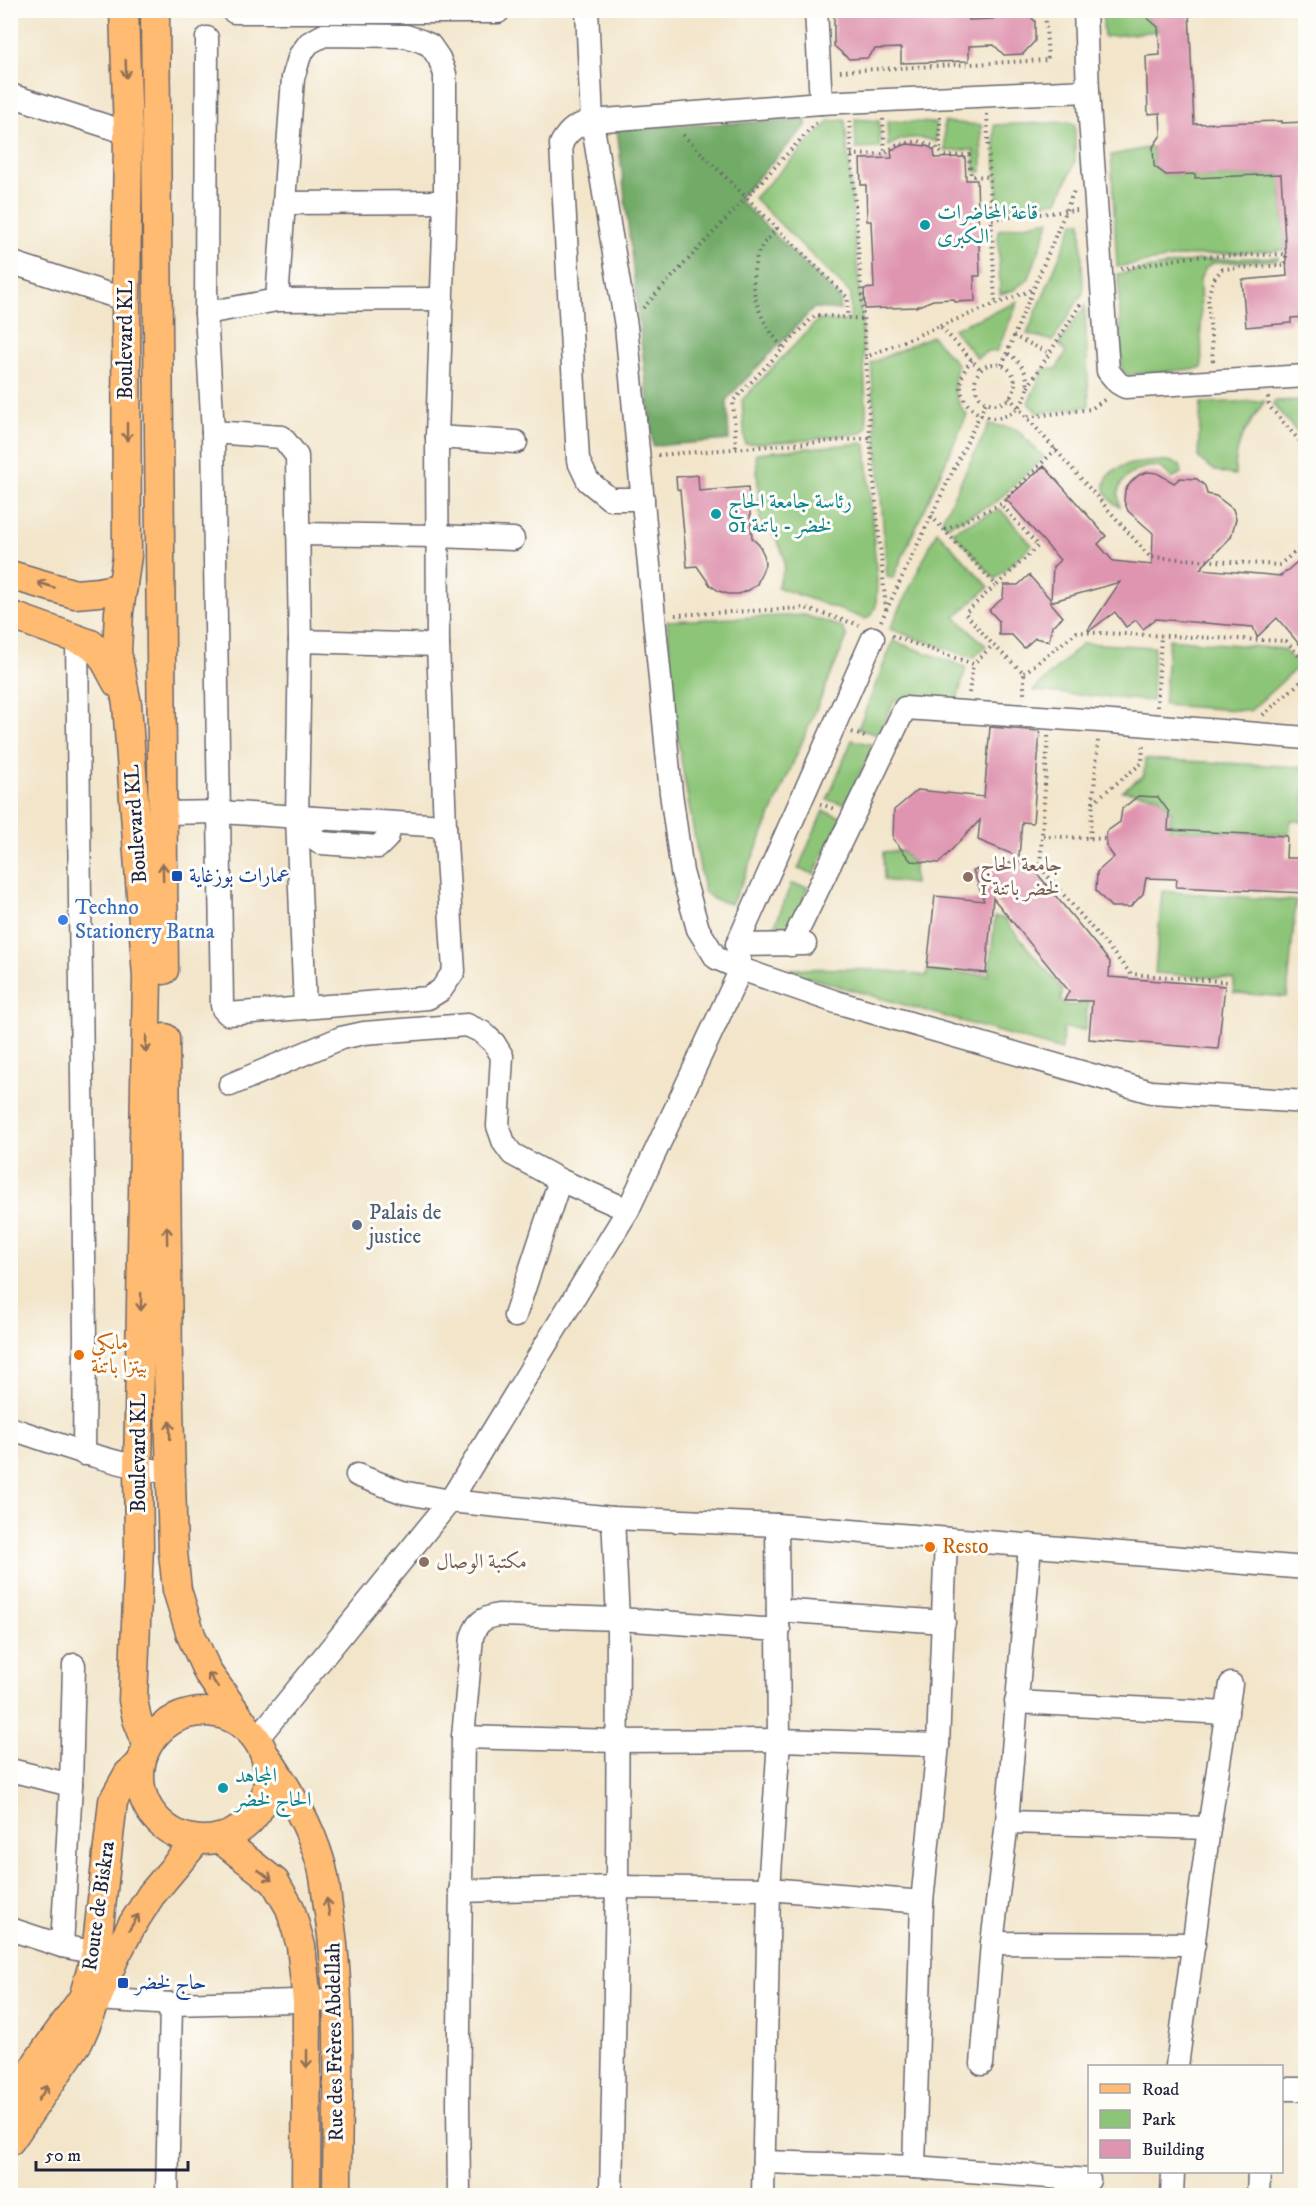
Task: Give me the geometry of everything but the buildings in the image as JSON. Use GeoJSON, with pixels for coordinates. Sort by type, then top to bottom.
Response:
{"type":"FeatureCollection","features":[{"type":"Feature","properties":{"kind":"main road","name":"Boulevard KL"},"geometry":{"type":"LineString","coordinates":[[124,10],[128,133],[127,556],[121,599],[95,645],[127,704],[147,977],[138,1468],[139,1547],[133,1700],[143,1754]]}},
{"type":"Feature","properties":{"kind":"main road","name":"Boulevard KL"},"geometry":{"type":"LineString","coordinates":[[155,10],[171,1473],[175,1571],[177,1590],[191,1635],[208,1673],[257,1742]]}},
{"type":"Feature","properties":{"kind":"main road"},"geometry":{"type":"LineString","coordinates":[[10,574],[75,594],[99,592],[121,599],[161,626]]}},
{"type":"Feature","properties":{"kind":"main road"},"geometry":{"type":"LineString","coordinates":[[10,615],[161,666]]}},
{"type":"Feature","properties":{"kind":"main road"},"geometry":{"type":"LineString","coordinates":[[193,1712],[213,1712],[231,1717],[257,1742],[268,1781],[263,1800],[253,1818],[238,1831],[208,1839],[177,1835],[159,1823],[146,1806],[139,1785],[143,1754],[159,1729],[175,1718],[193,1712]]}},
{"type":"Feature","properties":{"kind":"main road","name":"Rue des Frères Abdellah"},"geometry":{"type":"LineString","coordinates":[[257,1742],[298,1805],[322,1866],[333,1936],[337,2000],[337,2196]]}},
{"type":"Feature","properties":{"kind":"main road","name":"Route de Biskra"},"geometry":{"type":"LineString","coordinates":[[10,2142],[79,2041],[91,1998],[113,1801],[128,1774],[143,1754]]}},
{"type":"Feature","properties":{"kind":"main road","name":"Route de Biskra"},"geometry":{"type":"LineString","coordinates":[[10,2107],[38,2061],[91,1998],[151,1895],[208,1839]]}},
{"type":"Feature","properties":{"kind":"main road","name":"Rue des Frères Abdellah"},"geometry":{"type":"LineString","coordinates":[[208,1839],[275,1882],[290,1908],[301,1946],[307,2002],[306,2196]]}},
{"type":"Feature","properties":{"kind":"street"},"geometry":{"type":"LineString","coordinates":[[232,10],[234,12],[498,12]]}},
{"type":"Feature","properties":{"kind":"street"},"geometry":{"type":"LineString","coordinates":[[587,10],[592,121],[626,326],[671,793],[682,872],[698,928],[716,958],[836,1002],[1150,1092],[1305,1102]]}},
{"type":"Feature","properties":{"kind":"street"},"geometry":{"type":"LineString","coordinates":[[816,10],[822,103]]}},
{"type":"Feature","properties":{"kind":"street"},"geometry":{"type":"LineString","coordinates":[[1085,10],[1088,91],[1108,371],[1118,383],[1125,387],[1305,376]]}},
{"type":"Feature","properties":{"kind":"street"},"geometry":{"type":"LineString","coordinates":[[207,38],[206,313],[213,432],[223,1009],[228,1014],[428,998],[441,990],[454,971],[445,826],[438,645],[437,437],[445,202],[445,74],[439,58],[430,45],[406,36],[324,35],[309,44],[300,55],[293,78],[277,300]]}},
{"type":"Feature","properties":{"kind":"street"},"geometry":{"type":"LineString","coordinates":[[643,499],[610,499],[588,482],[578,460],[561,144],[567,133],[575,126],[592,121],[822,103],[1088,91]]}},
{"type":"Feature","properties":{"kind":"street"},"geometry":{"type":"LineString","coordinates":[[10,95],[128,133]]}},
{"type":"Feature","properties":{"kind":"street"},"geometry":{"type":"LineString","coordinates":[[285,202],[445,202]]}},
{"type":"Feature","properties":{"kind":"street"},"geometry":{"type":"LineString","coordinates":[[10,262],[126,300]]}},
{"type":"Feature","properties":{"kind":"street"},"geometry":{"type":"LineString","coordinates":[[206,313],[277,300],[442,299]]}},
{"type":"Feature","properties":{"kind":"street"},"geometry":{"type":"LineString","coordinates":[[213,432],[282,436],[297,456],[305,1008]]}},
{"type":"Feature","properties":{"kind":"street"},"geometry":{"type":"LineString","coordinates":[[437,437],[516,442]]}},
{"type":"Feature","properties":{"kind":"street"},"geometry":{"type":"LineString","coordinates":[[298,534],[513,539]]}},
{"type":"Feature","properties":{"kind":"street"},"geometry":{"type":"LineString","coordinates":[[257,1742],[450,1501],[628,1210],[741,969],[737,945],[875,634]]}},
{"type":"Feature","properties":{"kind":"street"},"geometry":{"type":"LineString","coordinates":[[300,640],[438,645]]}},
{"type":"Feature","properties":{"kind":"street"},"geometry":{"type":"LineString","coordinates":[[84,1454],[95,645]]}},
{"type":"Feature","properties":{"kind":"street"},"geometry":{"type":"LineString","coordinates":[[737,945],[798,944],[905,708],[1305,738]]}},
{"type":"Feature","properties":{"kind":"street"},"geometry":{"type":"LineString","coordinates":[[163,813],[220,812],[304,818]]}},
{"type":"Feature","properties":{"kind":"street"},"geometry":{"type":"LineString","coordinates":[[304,818],[314,839],[321,843],[378,847],[387,838],[392,823],[445,826]]}},
{"type":"Feature","properties":{"kind":"street"},"geometry":{"type":"LineString","coordinates":[[230,1085],[341,1038],[363,1033],[467,1025],[482,1032],[494,1043],[502,1056],[498,1126],[504,1143],[512,1154],[560,1180],[628,1210]]}},
{"type":"Feature","properties":{"kind":"street"},"geometry":{"type":"LineString","coordinates":[[515,1316],[560,1180]]}},
{"type":"Feature","properties":{"kind":"street"},"geometry":{"type":"LineString","coordinates":[[10,1428],[84,1454],[138,1468],[171,1473]]}},
{"type":"Feature","properties":{"kind":"street"},"geometry":{"type":"LineString","coordinates":[[357,1474],[402,1492],[450,1501],[614,1518],[777,1524],[1305,1568]]}},
{"type":"Feature","properties":{"kind":"street"},"geometry":{"type":"LineString","coordinates":[[611,2196],[617,1887],[618,1619],[614,1518]]}},
{"type":"Feature","properties":{"kind":"street"},"geometry":{"type":"LineString","coordinates":[[764,2196],[769,1889],[779,1740],[777,1524]]}},
{"type":"Feature","properties":{"kind":"street"},"geometry":{"type":"LineString","coordinates":[[914,2167],[922,1902],[938,1744],[946,1539]]}},
{"type":"Feature","properties":{"kind":"street"},"geometry":{"type":"LineString","coordinates":[[982,2064],[992,1943],[1007,1822],[1030,1545]]}},
{"type":"Feature","properties":{"kind":"street"},"geometry":{"type":"LineString","coordinates":[[459,2196],[463,1737],[472,1637],[475,1626],[484,1618],[498,1615],[618,1619],[944,1622]]}},
{"type":"Feature","properties":{"kind":"street"},"geometry":{"type":"LineString","coordinates":[[62,1946],[74,1665]]}},
{"type":"Feature","properties":{"kind":"street"},"geometry":{"type":"LineString","coordinates":[[1177,2065],[1231,1684]]}},
{"type":"Feature","properties":{"kind":"street"},"geometry":{"type":"LineString","coordinates":[[1016,1702],[1227,1713]]}},
{"type":"Feature","properties":{"kind":"street"},"geometry":{"type":"LineString","coordinates":[[463,1737],[938,1744]]}},
{"type":"Feature","properties":{"kind":"street"},"geometry":{"type":"LineString","coordinates":[[10,1770],[70,1785]]}},
{"type":"Feature","properties":{"kind":"street"},"geometry":{"type":"LineString","coordinates":[[1007,1822],[1209,1828]]}},
{"type":"Feature","properties":{"kind":"street"},"geometry":{"type":"LineString","coordinates":[[460,1891],[617,1887],[769,1889],[922,1902]]}},
{"type":"Feature","properties":{"kind":"street"},"geometry":{"type":"LineString","coordinates":[[10,1929],[62,1946],[96,1953]]}},
{"type":"Feature","properties":{"kind":"street"},"geometry":{"type":"LineString","coordinates":[[992,1943],[1194,1944]]}},
{"type":"Feature","properties":{"kind":"street"},"geometry":{"type":"LineString","coordinates":[[91,1998],[171,2004],[337,2000]]}},
{"type":"Feature","properties":{"kind":"street"},"geometry":{"type":"LineString","coordinates":[[167,2196],[171,2004]]}},
{"type":"Feature","properties":{"kind":"street"},"geometry":{"type":"LineString","coordinates":[[1283,2089],[1305,2089]]}},
{"type":"Feature","properties":{"kind":"street"},"geometry":{"type":"LineString","coordinates":[[764,2162],[914,2167],[1091,2182]]}},
{"type":"Feature","properties":{"kind":"street"},"geometry":{"type":"LineString","coordinates":[[1172,2196],[1173,2173]]}},
{"type":"Feature","properties":{"kind":"street"},"geometry":{"type":"LineString","coordinates":[[1258,2196],[1259,2173]]}},
{"type":"Feature","properties":{"kind":"path"},"geometry":{"type":"LineString","coordinates":[[820,72],[1048,60],[1045,10]]}},
{"type":"Feature","properties":{"kind":"path"},"geometry":{"type":"LineString","coordinates":[[986,96],[995,304]]}},
{"type":"Feature","properties":{"kind":"path"},"geometry":{"type":"LineString","coordinates":[[939,98],[940,150]]}},
{"type":"Feature","properties":{"kind":"path"},"geometry":{"type":"LineString","coordinates":[[882,100],[885,154]]}},
{"type":"Feature","properties":{"kind":"path"},"geometry":{"type":"LineString","coordinates":[[847,102],[864,319],[870,438],[886,610]]}},
{"type":"Feature","properties":{"kind":"path"},"geometry":{"type":"LineString","coordinates":[[626,326],[821,119],[822,103]]}},
{"type":"Feature","properties":{"kind":"path"},"geometry":{"type":"LineString","coordinates":[[681,114],[683,135],[848,298],[847,317]]}},
{"type":"Feature","properties":{"kind":"path"},"geometry":{"type":"LineString","coordinates":[[851,155],[885,154],[895,145],[908,141],[919,141],[940,150],[945,156],[969,155],[971,176],[990,177]]}},
{"type":"Feature","properties":{"kind":"path"},"geometry":{"type":"LineString","coordinates":[[1002,365],[1074,190]]}},
{"type":"Feature","properties":{"kind":"path"},"geometry":{"type":"LineString","coordinates":[[992,219],[1096,208]]}},
{"type":"Feature","properties":{"kind":"path"},"geometry":{"type":"LineString","coordinates":[[777,228],[758,253],[754,291],[755,302],[767,329],[783,348]]}},
{"type":"Feature","properties":{"kind":"path"},"geometry":{"type":"LineString","coordinates":[[972,360],[966,366],[962,376],[961,388],[964,399],[970,408],[980,414],[990,418],[1001,417],[1019,407],[1028,387],[1101,272],[1190,257],[1286,254],[1286,265],[1222,269],[1213,280],[1208,297],[1215,381]]}},
{"type":"Feature","properties":{"kind":"path"},"geometry":{"type":"LineString","coordinates":[[866,357],[1034,289]]}},
{"type":"Feature","properties":{"kind":"path"},"geometry":{"type":"LineString","coordinates":[[736,447],[733,401],[815,315],[864,319]]}},
{"type":"Feature","properties":{"kind":"path"},"geometry":{"type":"LineString","coordinates":[[940,326],[981,370]]}},
{"type":"Feature","properties":{"kind":"path"},"geometry":{"type":"LineString","coordinates":[[1013,336],[1050,353]]}},
{"type":"Feature","properties":{"kind":"path"},"geometry":{"type":"LineString","coordinates":[[1007,353],[1023,366],[1028,387]]}},
{"type":"Feature","properties":{"kind":"path"},"geometry":{"type":"LineString","coordinates":[[989,365],[1002,365],[1012,374],[1014,386],[1009,397],[998,404],[986,402],[975,386],[981,370],[989,365]]}},
{"type":"Feature","properties":{"kind":"path"},"geometry":{"type":"LineString","coordinates":[[1267,379],[1269,406],[1305,448]]}},
{"type":"Feature","properties":{"kind":"path"},"geometry":{"type":"LineString","coordinates":[[1028,417],[1091,409],[1125,387]]}},
{"type":"Feature","properties":{"kind":"path"},"geometry":{"type":"LineString","coordinates":[[1009,397],[1150,557],[1279,565],[1305,543]]}},
{"type":"Feature","properties":{"kind":"path"},"geometry":{"type":"LineString","coordinates":[[875,634],[986,402]]}},
{"type":"Feature","properties":{"kind":"path"},"geometry":{"type":"LineString","coordinates":[[639,457],[736,447],[870,438]]}},
{"type":"Feature","properties":{"kind":"path"},"geometry":{"type":"LineString","coordinates":[[945,530],[1001,504],[1056,449]]}},
{"type":"Feature","properties":{"kind":"path"},"geometry":{"type":"LineString","coordinates":[[1001,504],[1038,546],[965,613],[993,645],[1024,673],[1024,716]]}},
{"type":"Feature","properties":{"kind":"path"},"geometry":{"type":"LineString","coordinates":[[931,516],[996,585]]}},
{"type":"Feature","properties":{"kind":"path"},"geometry":{"type":"LineString","coordinates":[[654,616],[805,608],[875,634],[974,664]]}},
{"type":"Feature","properties":{"kind":"path"},"geometry":{"type":"LineString","coordinates":[[1024,673],[1077,632],[1286,641],[1305,664]]}},
{"type":"Feature","properties":{"kind":"path"},"geometry":{"type":"LineString","coordinates":[[1093,802],[1142,763],[1150,725],[1161,636]]}},
{"type":"Feature","properties":{"kind":"path"},"geometry":{"type":"LineString","coordinates":[[966,714],[974,664],[993,645]]}},
{"type":"Feature","properties":{"kind":"path"},"geometry":{"type":"LineString","coordinates":[[1242,733],[1305,677]]}},
{"type":"Feature","properties":{"kind":"path"},"geometry":{"type":"LineString","coordinates":[[1049,717],[1040,867],[1131,974],[1231,982]]}},
{"type":"Feature","properties":{"kind":"path"},"geometry":{"type":"LineString","coordinates":[[1090,838],[1098,738]]}},
{"type":"Feature","properties":{"kind":"path"},"geometry":{"type":"LineString","coordinates":[[1043,836],[1106,839]]}},
{"type":"Feature","properties":{"kind":"green space"},"geometry":{"type":"Polygon","coordinates":[[[1102,11],[1145,11],[1146,17],[1158,27],[1158,31],[1104,37],[1102,11]]]}},
{"type":"Feature","properties":{"kind":"green space"},"geometry":{"type":"Polygon","coordinates":[[[855,119],[879,121],[880,148],[856,149],[855,119]]]}},
{"type":"Feature","properties":{"kind":"green space"},"geometry":{"type":"Polygon","coordinates":[[[806,120],[806,126],[738,199],[841,299],[840,310],[814,308],[727,399],[729,440],[653,446],[617,128],[806,120]]]}},
{"type":"Feature","properties":{"kind":"green space"},"geometry":{"type":"Polygon","coordinates":[[[845,120],[862,322],[867,428],[861,433],[745,444],[742,400],[818,320],[850,321],[851,294],[754,198],[830,121],[845,120]]]}},
{"type":"Feature","properties":{"kind":"green space"},"geometry":{"type":"Polygon","coordinates":[[[887,121],[936,123],[936,142],[924,138],[912,138],[900,140],[888,146],[887,121]]]}},
{"type":"Feature","properties":{"kind":"green space"},"geometry":{"type":"Polygon","coordinates":[[[944,122],[981,125],[982,172],[975,172],[974,150],[945,151],[944,122]]]}},
{"type":"Feature","properties":{"kind":"green space"},"geometry":{"type":"Polygon","coordinates":[[[1069,122],[1075,125],[1075,162],[1058,201],[998,209],[994,125],[1069,122]]]}},
{"type":"Feature","properties":{"kind":"green space"},"geometry":{"type":"Polygon","coordinates":[[[1153,147],[1154,166],[1165,175],[1183,174],[1194,162],[1195,178],[1283,174],[1285,250],[1185,256],[1117,267],[1111,155],[1153,147]]]}},
{"type":"Feature","properties":{"kind":"green space"},"geometry":{"type":"Polygon","coordinates":[[[1050,220],[1029,278],[1014,290],[1000,294],[998,230],[1050,220]]]}},
{"type":"Feature","properties":{"kind":"green space"},"geometry":{"type":"Polygon","coordinates":[[[1074,222],[1081,222],[1083,293],[1053,341],[1027,334],[1074,222]]]}},
{"type":"Feature","properties":{"kind":"green space"},"geometry":{"type":"Polygon","coordinates":[[[1278,257],[1278,260],[1213,263],[1206,268],[1200,279],[1202,368],[1128,375],[1122,370],[1118,274],[1198,260],[1278,257]]]}},
{"type":"Feature","properties":{"kind":"green space"},"geometry":{"type":"Polygon","coordinates":[[[1018,302],[997,351],[988,351],[977,358],[953,329],[1018,302]]]}},
{"type":"Feature","properties":{"kind":"green space"},"geometry":{"type":"Polygon","coordinates":[[[1085,306],[1089,406],[1038,413],[1028,403],[1044,368],[1056,369],[1066,353],[1059,344],[1085,306]]]}},
{"type":"Feature","properties":{"kind":"green space"},"geometry":{"type":"Polygon","coordinates":[[[932,336],[958,365],[955,392],[959,404],[967,415],[893,578],[887,577],[871,363],[932,336]]]}},
{"type":"Feature","properties":{"kind":"green space"},"geometry":{"type":"Polygon","coordinates":[[[1306,400],[1305,442],[1273,404],[1274,401],[1306,400]]]}},
{"type":"Feature","properties":{"kind":"green space"},"geometry":{"type":"Polygon","coordinates":[[[1265,401],[1247,427],[1239,444],[1235,475],[1215,470],[1198,457],[1201,403],[1265,401]]]}},
{"type":"Feature","properties":{"kind":"green space"},"geometry":{"type":"Polygon","coordinates":[[[989,424],[1016,429],[1044,457],[995,503],[947,526],[942,520],[989,424]]]}},
{"type":"Feature","properties":{"kind":"green space"},"geometry":{"type":"Polygon","coordinates":[[[863,443],[866,445],[877,581],[876,606],[871,616],[865,619],[777,587],[783,570],[783,554],[778,542],[760,521],[756,453],[863,443]]]}},
{"type":"Feature","properties":{"kind":"green space"},"geometry":{"type":"Polygon","coordinates":[[[1169,461],[1180,465],[1181,473],[1172,479],[1160,468],[1153,466],[1143,468],[1128,477],[1119,487],[1120,507],[1108,496],[1105,486],[1107,478],[1113,471],[1141,462],[1169,461]]]}},
{"type":"Feature","properties":{"kind":"green space"},"geometry":{"type":"Polygon","coordinates":[[[1000,509],[1032,545],[995,579],[952,531],[1000,509]]]}},
{"type":"Feature","properties":{"kind":"green space"},"geometry":{"type":"Polygon","coordinates":[[[937,531],[989,587],[955,617],[986,646],[973,658],[890,629],[937,531]]]}},
{"type":"Feature","properties":{"kind":"green space"},"geometry":{"type":"Polygon","coordinates":[[[804,615],[842,627],[847,637],[740,887],[731,904],[713,899],[704,891],[679,748],[667,621],[804,615]]]}},
{"type":"Feature","properties":{"kind":"green space"},"geometry":{"type":"Polygon","coordinates":[[[1169,639],[1283,649],[1299,666],[1250,711],[1164,705],[1169,639]]]}},
{"type":"Feature","properties":{"kind":"green space"},"geometry":{"type":"Polygon","coordinates":[[[893,641],[966,667],[955,708],[895,700],[878,735],[858,729],[893,641]]]}},
{"type":"Feature","properties":{"kind":"green space"},"geometry":{"type":"Polygon","coordinates":[[[1083,643],[1154,647],[1152,701],[1033,691],[1083,643]]]}},
{"type":"Feature","properties":{"kind":"green space"},"geometry":{"type":"Polygon","coordinates":[[[852,740],[874,745],[845,804],[827,800],[852,740]]]}},
{"type":"Feature","properties":{"kind":"green space"},"geometry":{"type":"Polygon","coordinates":[[[1145,759],[1305,767],[1303,822],[1291,820],[1289,835],[1178,830],[1176,845],[1168,845],[1171,812],[1158,796],[1122,791],[1144,775],[1145,759]]]}},
{"type":"Feature","properties":{"kind":"green space"},"geometry":{"type":"Polygon","coordinates":[[[823,811],[842,817],[814,874],[798,869],[823,811]]]}},
{"type":"Feature","properties":{"kind":"green space"},"geometry":{"type":"Polygon","coordinates":[[[902,851],[914,862],[914,884],[884,880],[883,852],[902,851]]]}},
{"type":"Feature","properties":{"kind":"green space"},"geometry":{"type":"Polygon","coordinates":[[[791,884],[808,887],[788,938],[770,938],[791,884]]]}},
{"type":"Feature","properties":{"kind":"green space"},"geometry":{"type":"Polygon","coordinates":[[[1162,891],[1296,901],[1287,997],[1234,993],[1234,979],[1155,973],[1162,891]]]}},
{"type":"Feature","properties":{"kind":"green space"},"geometry":{"type":"Polygon","coordinates":[[[995,917],[1003,918],[1063,990],[1061,1000],[1065,1005],[1078,1005],[1089,993],[1085,1030],[1063,1028],[1062,1050],[800,975],[790,969],[859,969],[927,976],[927,971],[989,975],[995,917]]]}},
{"type":"Feature","properties":{"kind":"place","name":"قاعة المحاضرات الكبرى"},"geometry":{"type":"Point","coordinates":[925,225]}},
{"type":"Feature","properties":{"kind":"place","name":"رئاسة جامعة الحاج لخضر - باتنة 01"},"geometry":{"type":"Point","coordinates":[716,514]}},
{"type":"Feature","properties":{"kind":"place","name":"عمارات بوزغاية"},"geometry":{"type":"Point","coordinates":[177,876]}},
{"type":"Feature","properties":{"kind":"place","name":"جامعة الحاج لخضر باتنة 1"},"geometry":{"type":"Point","coordinates":[968,877]}},
{"type":"Feature","properties":{"kind":"place","name":"Techno Stationery Batna"},"geometry":{"type":"Point","coordinates":[63,920]}},
{"type":"Feature","properties":{"kind":"place","name":"Palais de justice"},"geometry":{"type":"Point","coordinates":[357,1225]}},
{"type":"Feature","properties":{"kind":"place","name":"مايكي بيتزا باتنة"},"geometry":{"type":"Point","coordinates":[79,1355]}},
{"type":"Feature","properties":{"kind":"place","name":"Resto"},"geometry":{"type":"Point","coordinates":[930,1547]}},
{"type":"Feature","properties":{"kind":"place","name":"مكتبة الوصال"},"geometry":{"type":"Point","coordinates":[424,1562]}},
{"type":"Feature","properties":{"kind":"place","name":"المجاهد الحاج لخضر"},"geometry":{"type":"Point","coordinates":[223,1788]}},
{"type":"Feature","properties":{"kind":"place","name":"حاج لخضر"},"geometry":{"type":"Point","coordinates":[123,1983]}}]}
